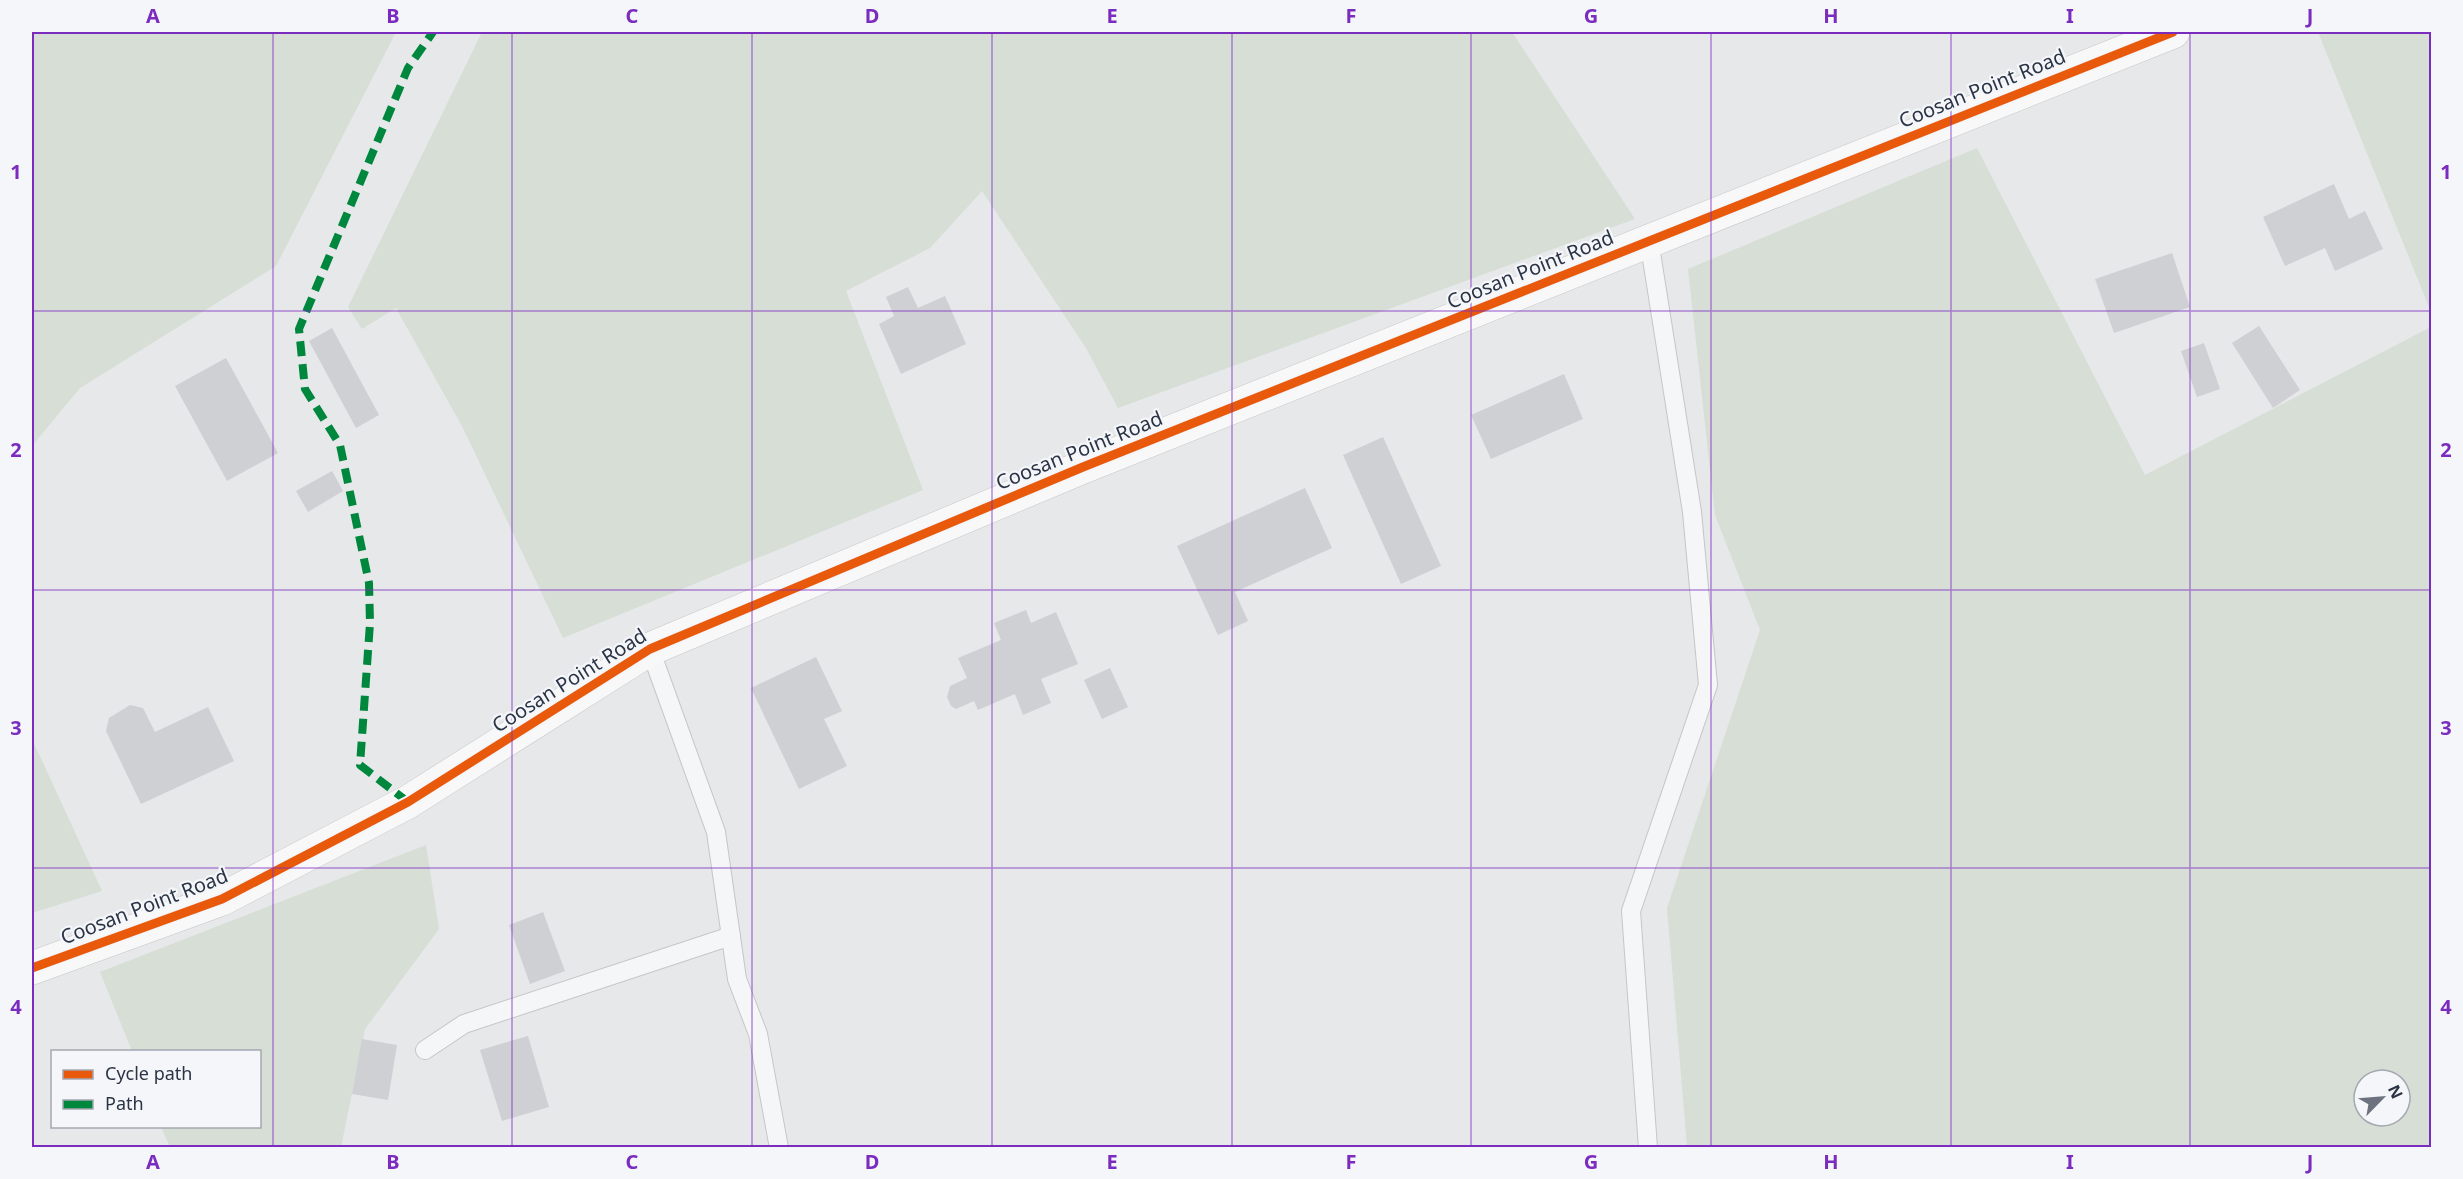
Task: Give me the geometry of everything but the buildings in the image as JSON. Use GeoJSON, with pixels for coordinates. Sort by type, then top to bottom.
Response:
{"type":"FeatureCollection","features":[{"type":"Feature","properties":{"kind":"street","name":"Coosan Point Road"},"geometry":{"type":"LineString","coordinates":[[32,968],[222,899],[408,802],[650,649],[1083,467],[2173,32]]}},
{"type":"Feature","properties":{"kind":"lane"},"geometry":{"type":"LineString","coordinates":[[1648,1148],[1631,911],[1708,685],[1692,512],[1649,240]]}},
{"type":"Feature","properties":{"kind":"lane"},"geometry":{"type":"LineString","coordinates":[[650,649],[716,832],[737,979],[758,1034],[779,1148]]}},
{"type":"Feature","properties":{"kind":"lane"},"geometry":{"type":"LineString","coordinates":[[425,1050],[464,1024],[731,936]]}},
{"type":"Feature","properties":{"kind":"shaded area"},"geometry":{"type":"Polygon","coordinates":[[[32,32],[396,32],[276,266],[80,388],[32,446],[32,32]]]}},
{"type":"Feature","properties":{"kind":"shaded area"},"geometry":{"type":"Polygon","coordinates":[[[482,32],[1512,32],[1635,219],[1118,408],[1086,348],[982,191],[930,248],[846,291],[923,490],[563,638],[463,428],[396,308],[362,329],[348,307],[482,32]]]}},
{"type":"Feature","properties":{"kind":"shaded area"},"geometry":{"type":"Polygon","coordinates":[[[2318,32],[2431,32],[2431,312],[2318,32]]]}},
{"type":"Feature","properties":{"kind":"shaded area"},"geometry":{"type":"Polygon","coordinates":[[[1977,148],[2145,475],[2431,327],[2431,1147],[1687,1147],[1667,908],[1760,630],[1715,515],[1688,269],[1977,148]]]}},
{"type":"Feature","properties":{"kind":"shaded area"},"geometry":{"type":"Polygon","coordinates":[[[32,739],[102,891],[32,913],[32,739]]]}},
{"type":"Feature","properties":{"kind":"shaded area"},"geometry":{"type":"Polygon","coordinates":[[[426,845],[439,929],[365,1029],[341,1147],[170,1147],[161,1128],[261,1128],[261,1050],[132,1050],[100,972],[426,845]]]}},
{"type":"Feature","properties":{"kind":"marked path"},"geometry":{"type":"LineString","coordinates":[[408,802],[360,765],[370,623],[369,583],[340,445],[305,389],[299,329],[408,68],[433,32]]}},
{"type":"Feature","properties":{"kind":"cycle path"},"geometry":{"type":"LineString","coordinates":[[32,968],[222,899],[408,802],[650,649],[1083,467],[2173,32]]}}]}
